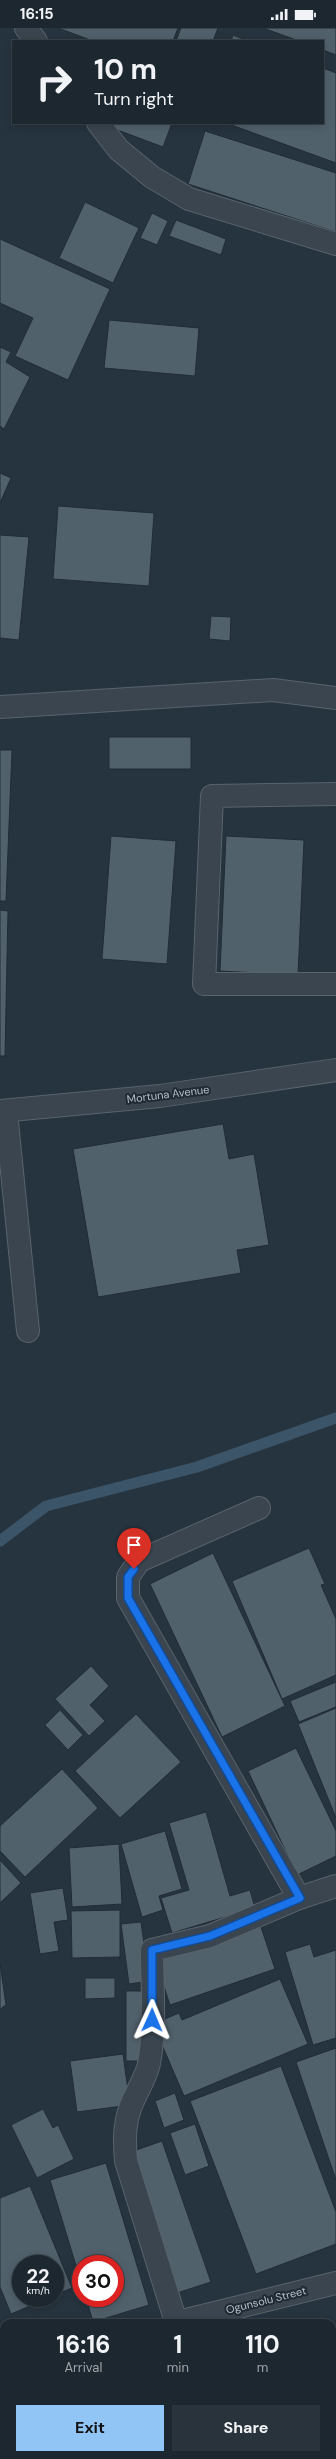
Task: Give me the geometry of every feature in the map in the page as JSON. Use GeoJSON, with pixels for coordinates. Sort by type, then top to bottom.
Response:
{"type":"FeatureCollection","features":[{"type":"Feature","properties":{"kind":"street"},"geometry":{"type":"LineString","coordinates":[[26,28],[35,40]]}},
{"type":"Feature","properties":{"kind":"street"},"geometry":{"type":"LineString","coordinates":[[99,124],[119,150],[152,177],[189,199],[336,244]]}},
{"type":"Feature","properties":{"kind":"street"},"geometry":{"type":"LineString","coordinates":[[0,707],[273,690],[336,698]]}},
{"type":"Feature","properties":{"kind":"street"},"geometry":{"type":"LineString","coordinates":[[336,794],[212,796],[204,984],[336,984]]}},
{"type":"Feature","properties":{"kind":"street","name":"Mortuna Avenue"},"geometry":{"type":"LineString","coordinates":[[3,1111],[160,1096],[336,1070]]}},
{"type":"Feature","properties":{"kind":"street"},"geometry":{"type":"LineString","coordinates":[[3,1111],[28,1331]]}},
{"type":"Feature","properties":{"kind":"street"},"geometry":{"type":"LineString","coordinates":[[259,1508],[139,1561],[128,1577],[128,1598],[300,1898]]}},
{"type":"Feature","properties":{"kind":"street"},"geometry":{"type":"LineString","coordinates":[[174,2319],[126,2161],[124,2139],[133,2100],[149,2065],[152,2007],[152,1950],[210,1936],[300,1898],[336,1886]]}},
{"type":"Feature","properties":{"kind":"street","name":"Ogunsolu Street"},"geometry":{"type":"LineString","coordinates":[[191,2319],[336,2283]]}},
{"type":"Feature","properties":{"kind":"building"},"geometry":{"type":"Polygon","coordinates":[[[58,28],[178,28],[173,40],[90,40],[58,28]]]}},
{"type":"Feature","properties":{"kind":"building"},"geometry":{"type":"Polygon","coordinates":[[[181,28],[218,28],[213,40],[176,40],[181,28]]]}},
{"type":"Feature","properties":{"kind":"building"},"geometry":{"type":"Polygon","coordinates":[[[263,28],[336,28],[336,55],[324,50],[324,40],[296,40],[263,28]]]}},
{"type":"Feature","properties":{"kind":"building"},"geometry":{"type":"Polygon","coordinates":[[[233,35],[246,40],[231,40],[233,35]]]}},
{"type":"Feature","properties":{"kind":"building"},"geometry":{"type":"Polygon","coordinates":[[[324,68],[336,73],[336,163],[229,124],[324,124],[324,68]]]}},
{"type":"Feature","properties":{"kind":"building"},"geometry":{"type":"Polygon","coordinates":[[[102,124],[172,124],[163,147],[102,124]]]}},
{"type":"Feature","properties":{"kind":"building"},"geometry":{"type":"Polygon","coordinates":[[[205,131],[336,173],[336,232],[188,184],[205,131]]]}},
{"type":"Feature","properties":{"kind":"building"},"geometry":{"type":"Polygon","coordinates":[[[85,202],[139,228],[113,283],[59,258],[85,202]]]}},
{"type":"Feature","properties":{"kind":"building"},"geometry":{"type":"Polygon","coordinates":[[[152,213],[168,221],[157,245],[140,238],[152,213]]]}},
{"type":"Feature","properties":{"kind":"building"},"geometry":{"type":"Polygon","coordinates":[[[176,220],[226,239],[221,255],[169,236],[176,220]]]}},
{"type":"Feature","properties":{"kind":"building"},"geometry":{"type":"Polygon","coordinates":[[[0,239],[110,289],[68,380],[15,356],[33,318],[0,303],[0,239]]]}},
{"type":"Feature","properties":{"kind":"building"},"geometry":{"type":"Polygon","coordinates":[[[109,320],[199,328],[195,376],[104,368],[109,320]]]}},
{"type":"Feature","properties":{"kind":"building"},"geometry":{"type":"Polygon","coordinates":[[[0,347],[11,352],[6,362],[30,377],[4,429],[0,426],[0,347]]]}},
{"type":"Feature","properties":{"kind":"building"},"geometry":{"type":"Polygon","coordinates":[[[0,473],[11,478],[0,503],[0,473]]]}},
{"type":"Feature","properties":{"kind":"building"},"geometry":{"type":"Polygon","coordinates":[[[58,506],[154,513],[149,586],[53,579],[58,506]]]}},
{"type":"Feature","properties":{"kind":"building"},"geometry":{"type":"Polygon","coordinates":[[[0,535],[29,537],[19,640],[0,638],[0,535]]]}},
{"type":"Feature","properties":{"kind":"building"},"geometry":{"type":"Polygon","coordinates":[[[211,616],[231,617],[230,641],[209,639],[211,616]]]}},
{"type":"Feature","properties":{"kind":"building"},"geometry":{"type":"Polygon","coordinates":[[[109,737],[191,737],[191,769],[109,769],[109,737]]]}},
{"type":"Feature","properties":{"kind":"building"},"geometry":{"type":"Polygon","coordinates":[[[0,750],[12,750],[6,901],[0,901],[0,750]]]}},
{"type":"Feature","properties":{"kind":"building"},"geometry":{"type":"Polygon","coordinates":[[[111,836],[176,841],[167,964],[102,959],[111,836]]]}},
{"type":"Feature","properties":{"kind":"building"},"geometry":{"type":"Polygon","coordinates":[[[226,836],[304,840],[298,975],[220,971],[226,836]]]}},
{"type":"Feature","properties":{"kind":"building"},"geometry":{"type":"Polygon","coordinates":[[[0,910],[8,911],[5,1056],[0,1056],[0,910]]]}},
{"type":"Feature","properties":{"kind":"building"},"geometry":{"type":"Polygon","coordinates":[[[223,1124],[229,1159],[254,1154],[269,1245],[237,1250],[241,1273],[98,1297],[73,1149],[223,1124]]]}},
{"type":"Feature","properties":{"kind":"building"},"geometry":{"type":"Polygon","coordinates":[[[309,1548],[325,1584],[321,1585],[336,1619],[336,1675],[282,1699],[232,1581],[309,1548]]]}},
{"type":"Feature","properties":{"kind":"building"},"geometry":{"type":"Polygon","coordinates":[[[213,1553],[285,1706],[222,1737],[150,1584],[213,1553]]]}},
{"type":"Feature","properties":{"kind":"building"},"geometry":{"type":"Polygon","coordinates":[[[91,1666],[109,1686],[90,1705],[105,1721],[89,1736],[55,1699],[91,1666]]]}},
{"type":"Feature","properties":{"kind":"building"},"geometry":{"type":"Polygon","coordinates":[[[336,1682],[336,1707],[299,1722],[290,1701],[336,1682]]]}},
{"type":"Feature","properties":{"kind":"building"},"geometry":{"type":"Polygon","coordinates":[[[336,1708],[336,1818],[298,1724],[336,1708]]]}},
{"type":"Feature","properties":{"kind":"building"},"geometry":{"type":"Polygon","coordinates":[[[60,1710],[83,1735],[68,1750],[45,1725],[60,1710]]]}},
{"type":"Feature","properties":{"kind":"building"},"geometry":{"type":"Polygon","coordinates":[[[136,1714],[181,1762],[120,1818],[75,1771],[136,1714]]]}},
{"type":"Feature","properties":{"kind":"building"},"geometry":{"type":"Polygon","coordinates":[[[296,1748],[336,1831],[336,1856],[297,1875],[248,1771],[296,1748]]]}},
{"type":"Feature","properties":{"kind":"building"},"geometry":{"type":"Polygon","coordinates":[[[62,1769],[98,1808],[25,1877],[0,1851],[0,1826],[62,1769]]]}},
{"type":"Feature","properties":{"kind":"building"},"geometry":{"type":"Polygon","coordinates":[[[206,1812],[230,1896],[250,1890],[255,1908],[172,1933],[161,1898],[189,1890],[169,1823],[206,1812]]]}},
{"type":"Feature","properties":{"kind":"building"},"geometry":{"type":"Polygon","coordinates":[[[165,1831],[182,1889],[159,1896],[163,1910],[142,1917],[121,1844],[165,1831]]]}},
{"type":"Feature","properties":{"kind":"building"},"geometry":{"type":"Polygon","coordinates":[[[119,1844],[122,1904],[72,1907],[69,1848],[119,1844]]]}},
{"type":"Feature","properties":{"kind":"building"},"geometry":{"type":"Polygon","coordinates":[[[0,1860],[21,1883],[0,1903],[0,1860]]]}},
{"type":"Feature","properties":{"kind":"building"},"geometry":{"type":"Polygon","coordinates":[[[63,1888],[68,1920],[54,1922],[59,1951],[40,1954],[30,1893],[63,1888]]]}},
{"type":"Feature","properties":{"kind":"building"},"geometry":{"type":"Polygon","coordinates":[[[120,1910],[120,1957],[72,1958],[71,1911],[120,1910]]]}},
{"type":"Feature","properties":{"kind":"building"},"geometry":{"type":"Polygon","coordinates":[[[141,1922],[149,1981],[129,1984],[121,1924],[141,1922]]]}},
{"type":"Feature","properties":{"kind":"building"},"geometry":{"type":"Polygon","coordinates":[[[260,1924],[275,1969],[170,2005],[155,1959],[260,1924]]]}},
{"type":"Feature","properties":{"kind":"building"},"geometry":{"type":"Polygon","coordinates":[[[310,1944],[314,1957],[336,1950],[336,2038],[313,2045],[285,1952],[310,1944]]]}},
{"type":"Feature","properties":{"kind":"building"},"geometry":{"type":"Polygon","coordinates":[[[0,1963],[6,2005],[0,2009],[0,1963]]]}},
{"type":"Feature","properties":{"kind":"building"},"geometry":{"type":"Polygon","coordinates":[[[85,1978],[115,1978],[115,1998],[85,1999],[85,1978]]]}},
{"type":"Feature","properties":{"kind":"building"},"geometry":{"type":"Polygon","coordinates":[[[280,1979],[308,2044],[184,2096],[153,2024],[179,2013],[182,2020],[280,1979]]]}},
{"type":"Feature","properties":{"kind":"building"},"geometry":{"type":"Polygon","coordinates":[[[126,1991],[147,1991],[147,2061],[126,2061],[126,1991]]]}},
{"type":"Feature","properties":{"kind":"building"},"geometry":{"type":"Polygon","coordinates":[[[336,2048],[336,2180],[296,2062],[336,2048]]]}},
{"type":"Feature","properties":{"kind":"building"},"geometry":{"type":"Polygon","coordinates":[[[123,2054],[130,2105],[77,2112],[70,2061],[123,2054]]]}},
{"type":"Feature","properties":{"kind":"building"},"geometry":{"type":"Polygon","coordinates":[[[281,2066],[336,2212],[336,2244],[256,2274],[190,2101],[281,2066]]]}},
{"type":"Feature","properties":{"kind":"building"},"geometry":{"type":"Polygon","coordinates":[[[175,2093],[184,2120],[164,2128],[155,2101],[175,2093]]]}},
{"type":"Feature","properties":{"kind":"building"},"geometry":{"type":"Polygon","coordinates":[[[43,2109],[53,2128],[58,2125],[74,2159],[37,2178],[11,2125],[43,2109]]]}},
{"type":"Feature","properties":{"kind":"building"},"geometry":{"type":"Polygon","coordinates":[[[195,2124],[209,2166],[185,2175],[170,2133],[195,2124]]]}},
{"type":"Feature","properties":{"kind":"building"},"geometry":{"type":"Polygon","coordinates":[[[162,2141],[211,2282],[177,2293],[128,2153],[162,2141]]]}},
{"type":"Feature","properties":{"kind":"building"},"geometry":{"type":"Polygon","coordinates":[[[106,2163],[149,2305],[103,2319],[92,2319],[89,2307],[124,2307],[124,2255],[73,2255],[50,2180],[106,2163]]]}},
{"type":"Feature","properties":{"kind":"building"},"geometry":{"type":"Polygon","coordinates":[[[30,2186],[58,2255],[12,2255],[12,2307],[28,2307],[11,2314],[0,2287],[0,2198],[30,2186]]]}},
{"type":"Feature","properties":{"kind":"building"},"geometry":{"type":"Polygon","coordinates":[[[64,2269],[72,2288],[64,2291],[64,2269]]]}},
{"type":"Feature","properties":{"kind":"waterway"},"geometry":{"type":"LineString","coordinates":[[0,1541],[46,1506],[197,1467],[336,1418]]}},
{"type":"Feature","properties":{"kind":"route"},"geometry":{"type":"LineString","coordinates":[[134,1569],[128,1577],[128,1598],[300,1898],[210,1936],[152,1950],[152,2020]]}}]}
